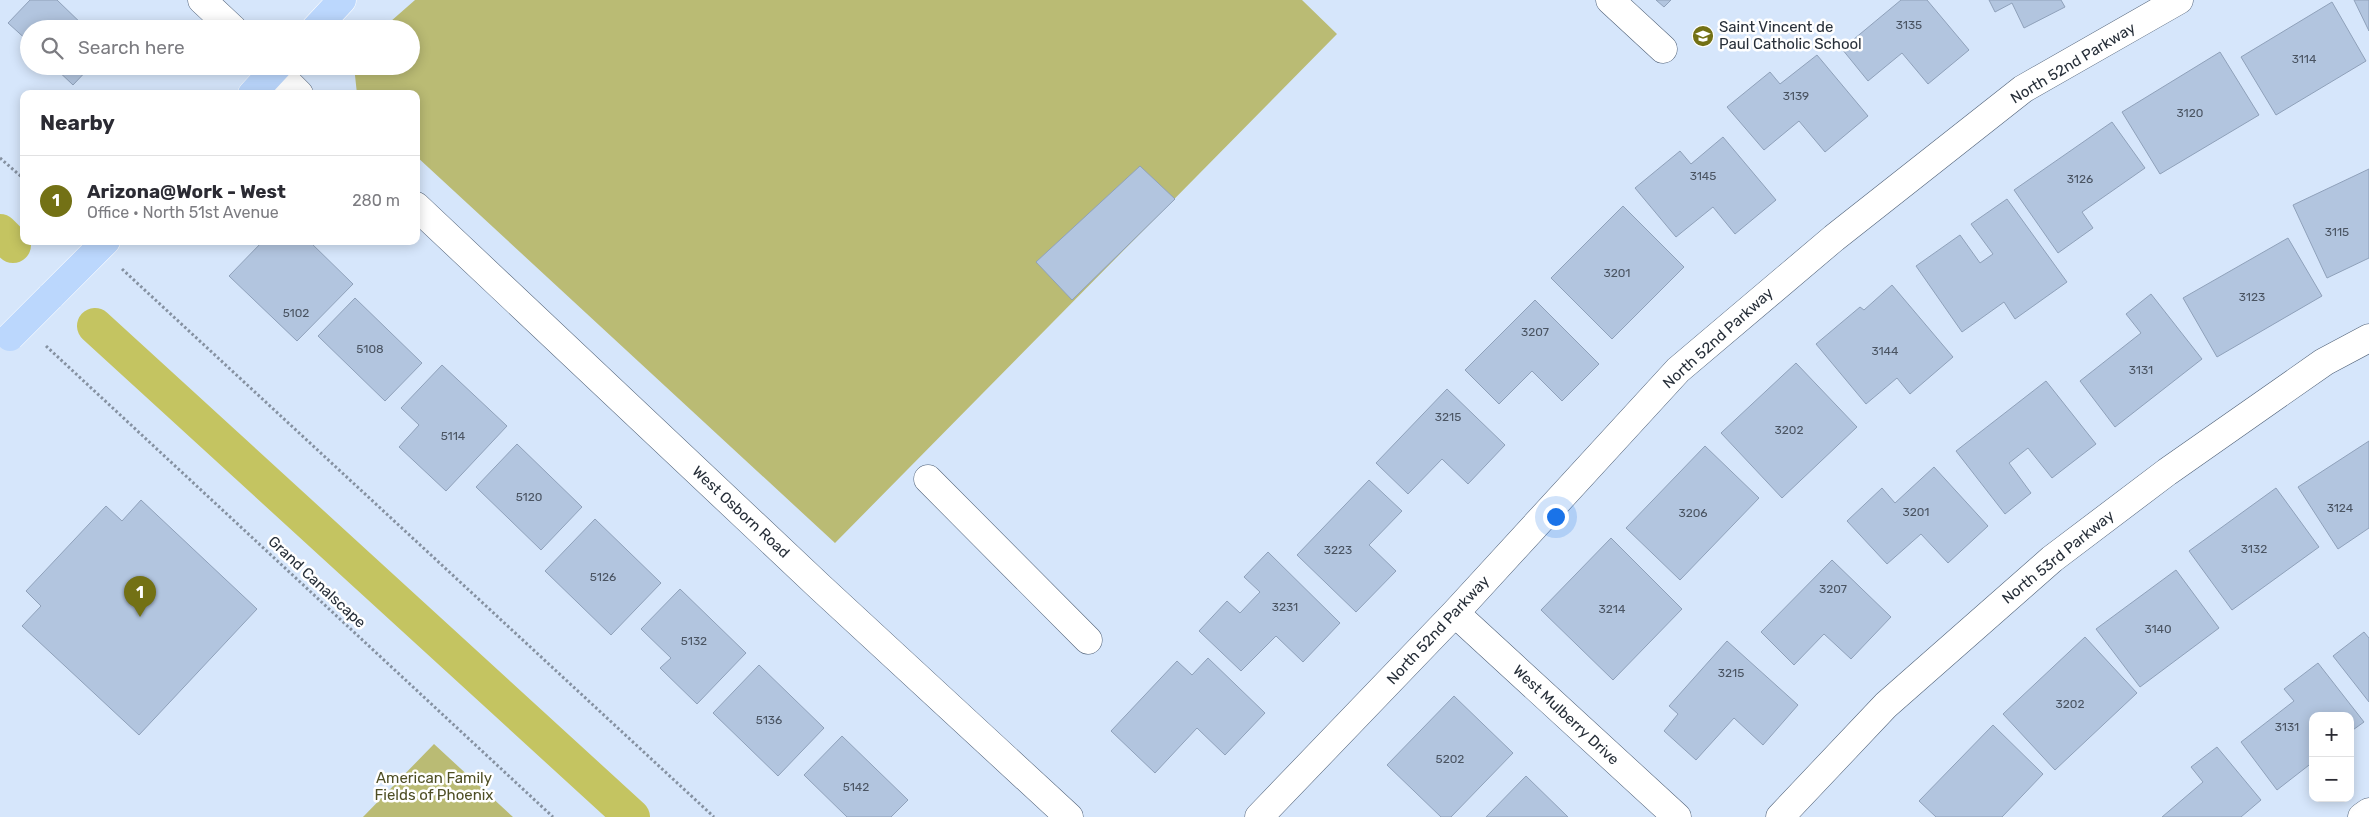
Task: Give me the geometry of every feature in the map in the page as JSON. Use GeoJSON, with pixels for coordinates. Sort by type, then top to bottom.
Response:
{"type":"FeatureCollection","features":[{"type":"Feature","properties":{"kind":"main road"},"geometry":{"type":"LineString","coordinates":[[323,20],[342,0]]}},
{"type":"Feature","properties":{"kind":"main road"},"geometry":{"type":"LineString","coordinates":[[255,90],[267,75]]}},
{"type":"Feature","properties":{"kind":"main road"},"geometry":{"type":"LineString","coordinates":[[3,338],[98,249]]}},
{"type":"Feature","properties":{"kind":"street"},"geometry":{"type":"LineString","coordinates":[[202,0],[223,20]]}},
{"type":"Feature","properties":{"kind":"street"},"geometry":{"type":"LineString","coordinates":[[1610,0],[1663,49]]}},
{"type":"Feature","properties":{"kind":"street","name":"North 52nd Parkway"},"geometry":{"type":"LineString","coordinates":[[1260,817],[1455,613],[1678,370],[1811,257],[2023,89],[2179,0]]}},
{"type":"Feature","properties":{"kind":"street"},"geometry":{"type":"LineString","coordinates":[[281,75],[295,90]]}},
{"type":"Feature","properties":{"kind":"street","name":"West Osborn Road"},"geometry":{"type":"LineString","coordinates":[[420,210],[820,587],[1069,817]]}},
{"type":"Feature","properties":{"kind":"street","name":"North 53rd Parkway"},"geometry":{"type":"LineString","coordinates":[[1780,817],[1886,705],[2052,559],[2167,472],[2324,362],[2369,338]]}},
{"type":"Feature","properties":{"kind":"street"},"geometry":{"type":"LineString","coordinates":[[928,479],[1088,640]]}},
{"type":"Feature","properties":{"kind":"street","name":"West Mulberry Drive"},"geometry":{"type":"LineString","coordinates":[[1455,613],[1678,817]]}},
{"type":"Feature","properties":{"kind":"street"},"geometry":{"type":"LineString","coordinates":[[2362,817],[2369,812]]}},
{"type":"Feature","properties":{"kind":"path"},"geometry":{"type":"LineString","coordinates":[[0,158],[20,176]]}},
{"type":"Feature","properties":{"kind":"path"},"geometry":{"type":"LineString","coordinates":[[134,280],[714,817]]}},
{"type":"Feature","properties":{"kind":"path","name":"Grand Canalscape"},"geometry":{"type":"LineString","coordinates":[[65,364],[553,817]]}},
{"type":"Feature","properties":{"kind":"green space"},"geometry":{"type":"Polygon","coordinates":[[[415,0],[1302,0],[1337,34],[835,543],[420,160],[420,90],[357,90],[355,75],[420,75],[420,20],[392,20],[415,0]]]}},
{"type":"Feature","properties":{"kind":"green space","name":"American Family Fields of Phoenix"},"geometry":{"type":"Polygon","coordinates":[[[434,744],[513,817],[363,817],[434,744]]]}},
{"type":"Feature","properties":{"kind":"building"},"geometry":{"type":"Polygon","coordinates":[[[30,0],[57,0],[78,20],[20,20],[20,34],[8,23],[30,0]]]}},
{"type":"Feature","properties":{"kind":"building"},"geometry":{"type":"Polygon","coordinates":[[[1656,0],[1671,0],[1664,7],[1656,0]]]}},
{"type":"Feature","properties":{"kind":"building"},"geometry":{"type":"Polygon","coordinates":[[[1901,0],[1927,0],[1969,50],[1928,84],[1902,53],[1868,81],[1842,49],[1901,0]]]}},
{"type":"Feature","properties":{"kind":"building"},"geometry":{"type":"Polygon","coordinates":[[[1989,0],[2061,0],[2065,7],[2024,28],[2012,3],[1995,12],[1989,0]]]}},
{"type":"Feature","properties":{"kind":"building"},"geometry":{"type":"Polygon","coordinates":[[[2354,0],[2369,0],[2369,31],[2354,0]]]}},
{"type":"Feature","properties":{"kind":"building"},"geometry":{"type":"Polygon","coordinates":[[[2332,2],[2366,61],[2276,115],[2241,57],[2332,2]]]}},
{"type":"Feature","properties":{"kind":"building"},"geometry":{"type":"Polygon","coordinates":[[[2220,52],[2259,115],[2160,174],[2122,112],[2220,52]]]}},
{"type":"Feature","properties":{"kind":"building"},"geometry":{"type":"Polygon","coordinates":[[[1817,55],[1868,116],[1825,152],[1799,121],[1764,150],[1727,107],[1770,72],[1780,84],[1817,55]]]}},
{"type":"Feature","properties":{"kind":"building"},"geometry":{"type":"Polygon","coordinates":[[[62,75],[82,75],[73,85],[62,75]]]}},
{"type":"Feature","properties":{"kind":"building"},"geometry":{"type":"Polygon","coordinates":[[[2112,122],[2145,168],[2082,212],[2093,228],[2058,253],[2014,190],[2112,122]]]}},
{"type":"Feature","properties":{"kind":"building"},"geometry":{"type":"Polygon","coordinates":[[[1723,137],[1776,200],[1735,234],[1713,207],[1676,237],[1635,188],[1680,151],[1691,164],[1723,137]]]}},
{"type":"Feature","properties":{"kind":"building"},"geometry":{"type":"Polygon","coordinates":[[[1140,166],[1175,199],[1072,300],[1036,262],[1140,166]]]}},
{"type":"Feature","properties":{"kind":"building"},"geometry":{"type":"Polygon","coordinates":[[[2369,169],[2369,258],[2327,278],[2293,205],[2369,169]]]}},
{"type":"Feature","properties":{"kind":"building"},"geometry":{"type":"Polygon","coordinates":[[[2007,199],[2067,282],[2015,319],[2004,302],[1962,332],[1916,266],[1960,235],[1980,263],[1993,254],[1971,224],[2007,199]]]}},
{"type":"Feature","properties":{"kind":"building"},"geometry":{"type":"Polygon","coordinates":[[[1623,206],[1684,267],[1612,339],[1551,278],[1623,206]]]}},
{"type":"Feature","properties":{"kind":"building"},"geometry":{"type":"Polygon","coordinates":[[[2288,238],[2322,296],[2217,357],[2183,298],[2288,238]]]}},
{"type":"Feature","properties":{"kind":"building"},"geometry":{"type":"Polygon","coordinates":[[[259,245],[313,245],[353,284],[297,341],[229,276],[259,245]]]}},
{"type":"Feature","properties":{"kind":"building"},"geometry":{"type":"Polygon","coordinates":[[[1892,285],[1953,357],[1910,394],[1897,378],[1866,404],[1816,344],[1860,307],[1864,310],[1892,285]]]}},
{"type":"Feature","properties":{"kind":"building"},"geometry":{"type":"Polygon","coordinates":[[[2151,294],[2202,359],[2115,427],[2080,381],[2141,333],[2126,314],[2151,294]]]}},
{"type":"Feature","properties":{"kind":"building"},"geometry":{"type":"Polygon","coordinates":[[[355,298],[422,363],[385,401],[318,336],[355,298]]]}},
{"type":"Feature","properties":{"kind":"building"},"geometry":{"type":"Polygon","coordinates":[[[1535,300],[1599,364],[1562,401],[1532,371],[1499,404],[1465,370],[1535,300]]]}},
{"type":"Feature","properties":{"kind":"building"},"geometry":{"type":"Polygon","coordinates":[[[1796,363],[1857,427],[1782,498],[1721,433],[1796,363]]]}},
{"type":"Feature","properties":{"kind":"building"},"geometry":{"type":"Polygon","coordinates":[[[442,365],[507,426],[446,491],[399,447],[419,425],[401,408],[442,365]]]}},
{"type":"Feature","properties":{"kind":"building"},"geometry":{"type":"Polygon","coordinates":[[[2046,381],[2096,444],[2052,478],[2028,448],[2009,463],[2031,493],[2005,514],[1956,451],[2046,381]]]}},
{"type":"Feature","properties":{"kind":"building"},"geometry":{"type":"Polygon","coordinates":[[[1447,389],[1505,445],[1468,484],[1442,459],[1408,494],[1376,463],[1447,389]]]}},
{"type":"Feature","properties":{"kind":"building"},"geometry":{"type":"Polygon","coordinates":[[[2369,441],[2369,528],[2338,549],[2298,487],[2369,441]]]}},
{"type":"Feature","properties":{"kind":"building"},"geometry":{"type":"Polygon","coordinates":[[[517,444],[582,507],[541,550],[476,487],[517,444]]]}},
{"type":"Feature","properties":{"kind":"building"},"geometry":{"type":"Polygon","coordinates":[[[1705,446],[1759,498],[1680,580],[1626,528],[1705,446]]]}},
{"type":"Feature","properties":{"kind":"building"},"geometry":{"type":"Polygon","coordinates":[[[1934,467],[1988,526],[1948,563],[1921,534],[1887,564],[1847,521],[1882,488],[1895,503],[1934,467]]]}},
{"type":"Feature","properties":{"kind":"building"},"geometry":{"type":"Polygon","coordinates":[[[1369,480],[1402,511],[1369,545],[1396,571],[1356,612],[1297,555],[1369,480]]]}},
{"type":"Feature","properties":{"kind":"building"},"geometry":{"type":"Polygon","coordinates":[[[2276,488],[2319,547],[2232,610],[2189,551],[2276,488]]]}},
{"type":"Feature","properties":{"kind":"building"},"geometry":{"type":"Polygon","coordinates":[[[141,500],[257,609],[139,735],[22,626],[41,606],[26,591],[106,506],[122,521],[141,500]]]}},
{"type":"Feature","properties":{"kind":"building"},"geometry":{"type":"Polygon","coordinates":[[[595,519],[661,583],[611,635],[545,571],[595,519]]]}},
{"type":"Feature","properties":{"kind":"building"},"geometry":{"type":"Polygon","coordinates":[[[1611,538],[1682,609],[1613,680],[1541,610],[1611,538]]]}},
{"type":"Feature","properties":{"kind":"building"},"geometry":{"type":"Polygon","coordinates":[[[1268,552],[1340,623],[1303,662],[1276,636],[1241,671],[1199,631],[1227,601],[1240,613],[1260,592],[1244,577],[1268,552]]]}},
{"type":"Feature","properties":{"kind":"building"},"geometry":{"type":"Polygon","coordinates":[[[1832,560],[1891,617],[1851,659],[1824,634],[1794,665],[1761,632],[1832,560]]]}},
{"type":"Feature","properties":{"kind":"building"},"geometry":{"type":"Polygon","coordinates":[[[2176,570],[2219,628],[2140,687],[2096,629],[2176,570]]]}},
{"type":"Feature","properties":{"kind":"building"},"geometry":{"type":"Polygon","coordinates":[[[680,589],[746,653],[697,704],[660,668],[671,658],[641,629],[680,589]]]}},
{"type":"Feature","properties":{"kind":"building"},"geometry":{"type":"Polygon","coordinates":[[[2364,632],[2369,638],[2369,702],[2333,656],[2364,632]]]}},
{"type":"Feature","properties":{"kind":"building"},"geometry":{"type":"Polygon","coordinates":[[[2085,637],[2137,693],[2055,770],[2003,714],[2085,637]]]}},
{"type":"Feature","properties":{"kind":"building"},"geometry":{"type":"Polygon","coordinates":[[[1727,641],[1798,705],[1763,745],[1734,718],[1696,760],[1664,731],[1678,714],[1669,706],[1727,641]]]}},
{"type":"Feature","properties":{"kind":"building"},"geometry":{"type":"Polygon","coordinates":[[[1208,658],[1265,713],[1225,755],[1197,728],[1155,773],[1111,731],[1177,661],[1192,675],[1208,658]]]}},
{"type":"Feature","properties":{"kind":"building"},"geometry":{"type":"Polygon","coordinates":[[[2318,663],[2364,722],[2354,729],[2354,712],[2309,712],[2309,765],[2277,790],[2241,742],[2294,701],[2284,689],[2318,663]]]}},
{"type":"Feature","properties":{"kind":"building"},"geometry":{"type":"Polygon","coordinates":[[[759,665],[824,728],[778,776],[713,713],[759,665]]]}},
{"type":"Feature","properties":{"kind":"building"},"geometry":{"type":"Polygon","coordinates":[[[1454,696],[1513,753],[1451,817],[1441,817],[1387,765],[1454,696]]]}},
{"type":"Feature","properties":{"kind":"building"},"geometry":{"type":"Polygon","coordinates":[[[1993,725],[2043,774],[2002,817],[1936,817],[1919,801],[1993,725]]]}},
{"type":"Feature","properties":{"kind":"building"},"geometry":{"type":"Polygon","coordinates":[[[842,736],[908,800],[891,817],[847,817],[804,775],[842,736]]]}},
{"type":"Feature","properties":{"kind":"building"},"geometry":{"type":"Polygon","coordinates":[[[2217,747],[2261,800],[2241,817],[2162,817],[2203,782],[2191,767],[2217,747]]]}},
{"type":"Feature","properties":{"kind":"building"},"geometry":{"type":"Polygon","coordinates":[[[1526,776],[1568,817],[1486,817],[1526,776]]]}},
{"type":"Feature","properties":{"kind":"waterway"},"geometry":{"type":"LineString","coordinates":[[0,232],[13,245]]}},
{"type":"Feature","properties":{"kind":"waterway"},"geometry":{"type":"LineString","coordinates":[[95,326],[632,817]]}},
{"type":"Feature","properties":{"kind":"place","name":"Saint Vincent de Paul Catholic School"},"geometry":{"type":"Point","coordinates":[1703,36]}},
{"type":"Feature","properties":{"kind":"place","name":"Arizona@Work - West"},"geometry":{"type":"Point","coordinates":[140,617]}}]}
